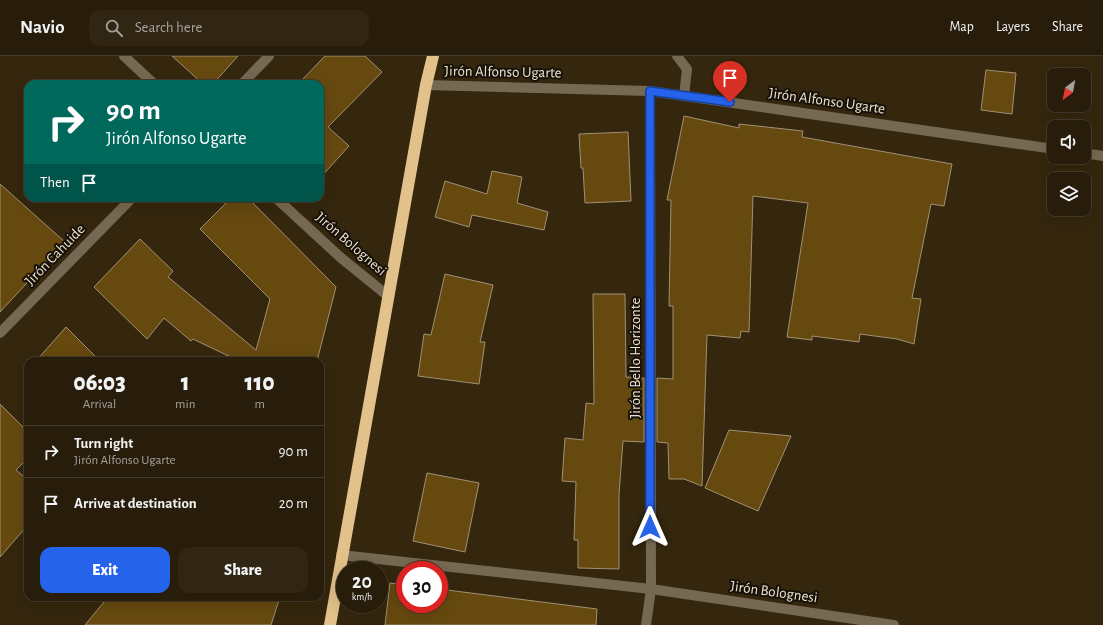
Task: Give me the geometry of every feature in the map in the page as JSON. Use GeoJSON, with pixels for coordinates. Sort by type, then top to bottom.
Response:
{"type":"FeatureCollection","features":[{"type":"Feature","properties":{"kind":"highway"},"geometry":{"type":"LineString","coordinates":[[330,625],[341,555],[426,85],[433,56]]}},
{"type":"Feature","properties":{"kind":"street"},"geometry":{"type":"LineString","coordinates":[[124,56],[150,80]]}},
{"type":"Feature","properties":{"kind":"street"},"geometry":{"type":"LineString","coordinates":[[246,80],[269,56]]}},
{"type":"Feature","properties":{"kind":"street"},"geometry":{"type":"LineString","coordinates":[[677,56],[687,70],[684,96]]}},
{"type":"Feature","properties":{"kind":"street","name":"Jirón Alfonso Ugarte"},"geometry":{"type":"LineString","coordinates":[[426,85],[650,91],[1047,148]]}},
{"type":"Feature","properties":{"kind":"street","name":"Jirón Bello Horizonte"},"geometry":{"type":"LineString","coordinates":[[646,625],[651,590],[650,91]]}},
{"type":"Feature","properties":{"kind":"street"},"geometry":{"type":"LineString","coordinates":[[1091,154],[1103,156]]}},
{"type":"Feature","properties":{"kind":"street","name":"Jirón Cahuide"},"geometry":{"type":"LineString","coordinates":[[0,333],[128,202]]}},
{"type":"Feature","properties":{"kind":"street","name":"Jirón Bolognesi"},"geometry":{"type":"LineString","coordinates":[[280,202],[340,257],[388,296]]}},
{"type":"Feature","properties":{"kind":"street","name":"Jirón Bolognesi"},"geometry":{"type":"LineString","coordinates":[[341,555],[651,590],[894,625]]}},
{"type":"Feature","properties":{"kind":"building"},"geometry":{"type":"Polygon","coordinates":[[[172,56],[238,56],[217,80],[199,80],[172,56]]]}},
{"type":"Feature","properties":{"kind":"building"},"geometry":{"type":"Polygon","coordinates":[[[325,56],[365,56],[382,72],[328,127],[349,146],[324,174],[324,80],[302,80],[325,56]]]}},
{"type":"Feature","properties":{"kind":"building"},"geometry":{"type":"Polygon","coordinates":[[[986,70],[1016,73],[1012,114],[981,110],[986,70]]]}},
{"type":"Feature","properties":{"kind":"building"},"geometry":{"type":"Polygon","coordinates":[[[684,116],[739,128],[739,124],[803,131],[802,137],[952,164],[944,206],[931,204],[912,298],[921,299],[914,344],[897,339],[860,334],[859,342],[812,336],[812,340],[787,337],[808,203],[753,196],[749,332],[741,331],[740,338],[707,335],[702,486],[684,479],[669,479],[668,443],[657,442],[657,378],[673,379],[673,306],[669,306],[671,200],[667,200],[684,116]]]}},
{"type":"Feature","properties":{"kind":"building"},"geometry":{"type":"Polygon","coordinates":[[[628,132],[631,201],[585,203],[579,134],[628,132]]]}},
{"type":"Feature","properties":{"kind":"building"},"geometry":{"type":"Polygon","coordinates":[[[492,171],[522,177],[517,203],[548,212],[544,230],[472,215],[469,227],[435,217],[445,181],[487,194],[492,171]]]}},
{"type":"Feature","properties":{"kind":"building"},"geometry":{"type":"Polygon","coordinates":[[[0,184],[65,242],[0,312],[0,184]]]}},
{"type":"Feature","properties":{"kind":"building"},"geometry":{"type":"Polygon","coordinates":[[[227,202],[252,202],[336,287],[318,357],[231,357],[193,339],[191,341],[164,318],[147,339],[94,287],[140,239],[173,271],[168,277],[256,350],[270,299],[200,229],[227,202]]]}},
{"type":"Feature","properties":{"kind":"building"},"geometry":{"type":"Polygon","coordinates":[[[445,274],[493,285],[480,342],[485,342],[479,384],[418,376],[424,334],[431,335],[445,274]]]}},
{"type":"Feature","properties":{"kind":"building"},"geometry":{"type":"Polygon","coordinates":[[[593,294],[625,294],[626,377],[644,378],[644,442],[623,441],[619,494],[619,569],[578,568],[578,540],[574,540],[576,482],[562,481],[565,438],[583,440],[586,403],[594,404],[593,294]]]}},
{"type":"Feature","properties":{"kind":"building"},"geometry":{"type":"Polygon","coordinates":[[[66,327],[96,357],[40,357],[66,327]]]}},
{"type":"Feature","properties":{"kind":"building"},"geometry":{"type":"Polygon","coordinates":[[[0,404],[24,428],[24,462],[16,470],[24,477],[24,530],[0,557],[0,404]]]}},
{"type":"Feature","properties":{"kind":"building"},"geometry":{"type":"Polygon","coordinates":[[[729,430],[791,436],[758,511],[705,488],[729,430]]]}},
{"type":"Feature","properties":{"kind":"building"},"geometry":{"type":"Polygon","coordinates":[[[427,473],[479,483],[465,552],[413,541],[427,473]]]}},
{"type":"Feature","properties":{"kind":"building"},"geometry":{"type":"Polygon","coordinates":[[[390,583],[396,584],[396,613],[448,613],[448,590],[597,609],[596,625],[385,625],[386,613],[388,613],[390,583]]]}},
{"type":"Feature","properties":{"kind":"building"},"geometry":{"type":"Polygon","coordinates":[[[105,601],[279,601],[271,625],[85,625],[105,601]]]}},
{"type":"Feature","properties":{"kind":"route"},"geometry":{"type":"LineString","coordinates":[[650,527],[650,91],[730,102]]}}]}
